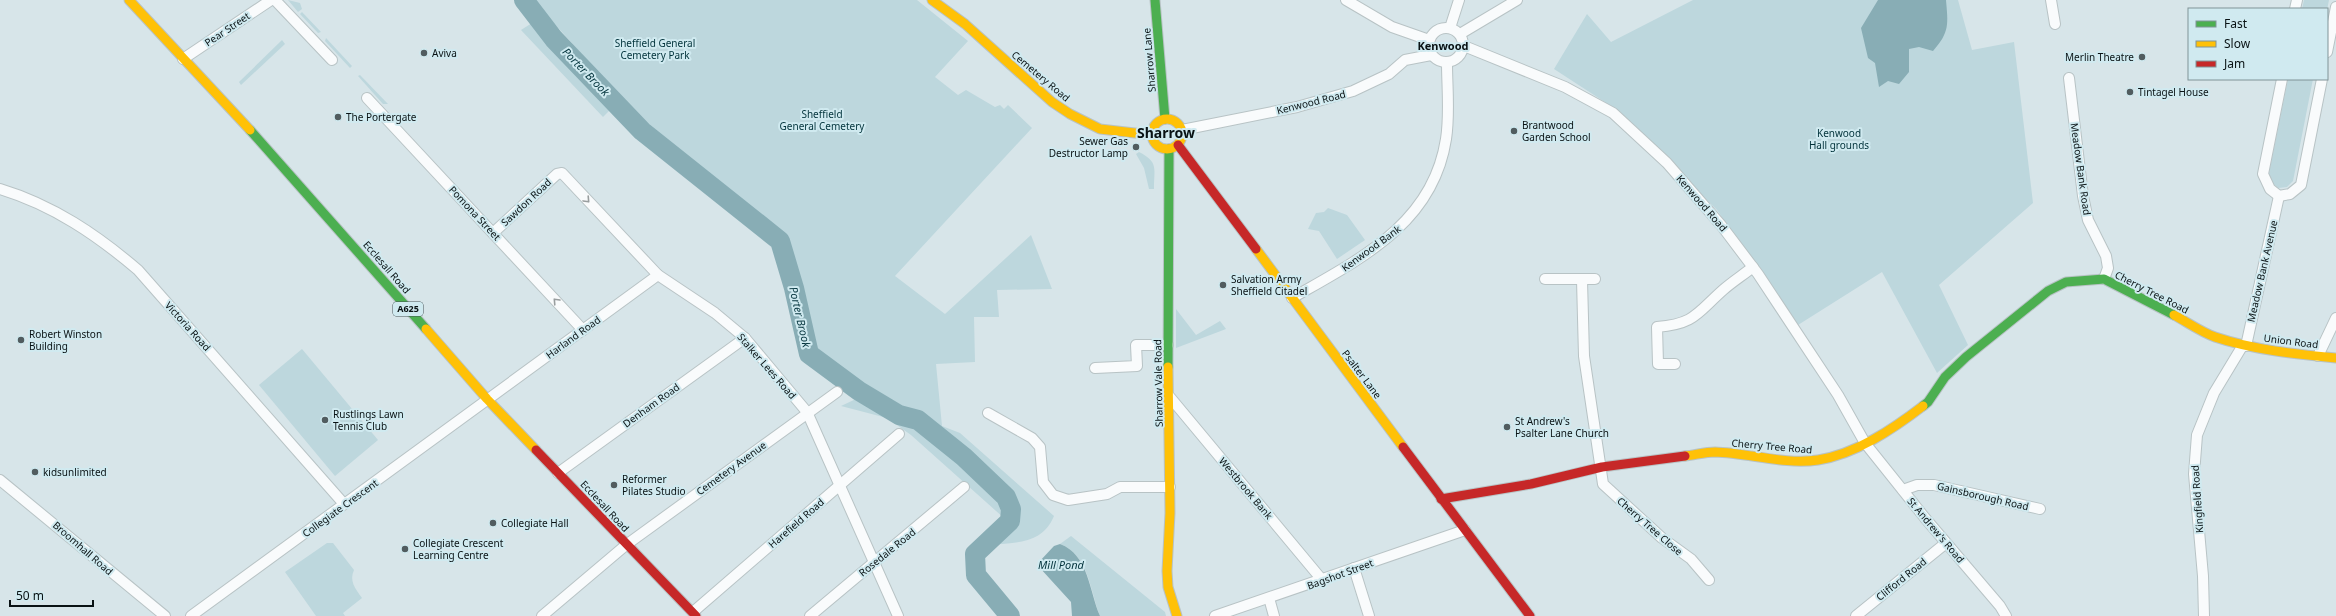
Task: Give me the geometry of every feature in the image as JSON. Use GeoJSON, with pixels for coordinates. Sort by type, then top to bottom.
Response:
{"type":"FeatureCollection","features":[{"type":"Feature","properties":{"kind":"street","name":"Ecclesall Road"},"geometry":{"type":"LineString","coordinates":[[129,0],[316,202],[487,399],[694,614]]}},
{"type":"Feature","properties":{"kind":"street","name":"Pear Street"},"geometry":{"type":"LineString","coordinates":[[183,59],[270,0]]}},
{"type":"Feature","properties":{"kind":"street"},"geometry":{"type":"LineString","coordinates":[[275,0],[332,60]]}},
{"type":"Feature","properties":{"kind":"street","name":"Cemetery Road"},"geometry":{"type":"LineString","coordinates":[[932,0],[965,24],[1052,102],[1070,114],[1100,129],[1152,135]]}},
{"type":"Feature","properties":{"kind":"street","name":"Sharrow Lane"},"geometry":{"type":"LineString","coordinates":[[1155,0],[1165,119]]}},
{"type":"Feature","properties":{"kind":"street"},"geometry":{"type":"LineString","coordinates":[[1346,0],[1392,27],[1429,40]]}},
{"type":"Feature","properties":{"kind":"street"},"geometry":{"type":"LineString","coordinates":[[1450,28],[1459,0]]}},
{"type":"Feature","properties":{"kind":"street"},"geometry":{"type":"LineString","coordinates":[[1460,34],[1518,0]]}},
{"type":"Feature","properties":{"kind":"street"},"geometry":{"type":"LineString","coordinates":[[2051,0],[2055,24]]}},
{"type":"Feature","properties":{"kind":"street"},"geometry":{"type":"LineString","coordinates":[[2328,47],[2336,7]]}},
{"type":"Feature","properties":{"kind":"street"},"geometry":{"type":"LineString","coordinates":[[1450,28],[1460,34],[1464,46],[1459,58],[1447,63],[1438,61],[1432,55],[1429,40],[1439,29],[1450,28]]}},
{"type":"Feature","properties":{"kind":"street","name":"Kenwood Road"},"geometry":{"type":"LineString","coordinates":[[1464,46],[1566,87],[1613,113],[1667,163],[1721,224],[1752,267],[1838,395],[1865,443]]}},
{"type":"Feature","properties":{"kind":"street","name":"Kenwood Road"},"geometry":{"type":"LineString","coordinates":[[1182,130],[1297,107],[1354,91],[1388,74],[1406,60],[1432,55]]}},
{"type":"Feature","properties":{"kind":"street","name":"Kenwood Bank"},"geometry":{"type":"LineString","coordinates":[[1292,298],[1346,267],[1394,233],[1412,216],[1424,199],[1439,169],[1446,138],[1447,63]]}},
{"type":"Feature","properties":{"kind":"street","name":"Meadow Bank Road"},"geometry":{"type":"LineString","coordinates":[[2069,78],[2083,196],[2088,220],[2106,256],[2108,268],[2104,279]]}},
{"type":"Feature","properties":{"kind":"street"},"geometry":{"type":"LineString","coordinates":[[2282,80],[2263,174],[2270,189],[2279,196],[2290,194],[2301,185],[2322,80]]}},
{"type":"Feature","properties":{"kind":"street","name":"Pomona Street"},"geometry":{"type":"LineString","coordinates":[[367,98],[494,232],[583,330]]}},
{"type":"Feature","properties":{"kind":"street"},"geometry":{"type":"LineString","coordinates":[[1165,119],[1176,121],[1182,130],[1181,140],[1178,145],[1169,149],[1156,144],[1152,135],[1156,124],[1165,119]]}},
{"type":"Feature","properties":{"kind":"street","name":"Psalter Lane"},"geometry":{"type":"LineString","coordinates":[[1178,145],[1441,499],[1530,616]]}},
{"type":"Feature","properties":{"kind":"street","name":"Sharrow Vale Road"},"geometry":{"type":"LineString","coordinates":[[1169,149],[1168,345],[1170,487],[1167,571],[1168,587],[1177,616]]}},
{"type":"Feature","properties":{"kind":"street","name":"Sawdon Road"},"geometry":{"type":"LineString","coordinates":[[494,232],[560,173]]}},
{"type":"Feature","properties":{"kind":"street","name":"Stalker Lees Road"},"geometry":{"type":"LineString","coordinates":[[560,173],[562,173],[658,275],[715,313],[745,338],[807,412],[839,487],[898,616]]}},
{"type":"Feature","properties":{"kind":"street","name":"Victoria Road"},"geometry":{"type":"LineString","coordinates":[[0,189],[47,206],[79,224],[107,244],[138,270],[344,504]]}},
{"type":"Feature","properties":{"kind":"street","name":"Meadow Bank Avenue"},"geometry":{"type":"LineString","coordinates":[[2244,345],[2279,196]]}},
{"type":"Feature","properties":{"kind":"street"},"geometry":{"type":"LineString","coordinates":[[1675,364],[1658,364],[1657,327],[1676,325],[1688,320],[1706,309],[1722,290],[1752,267]]}},
{"type":"Feature","properties":{"kind":"street","name":"Harland Road"},"geometry":{"type":"LineString","coordinates":[[487,399],[658,275]]}},
{"type":"Feature","properties":{"kind":"street","name":"Cherry Tree Road"},"geometry":{"type":"LineString","coordinates":[[1441,499],[1531,484],[1602,467],[1714,452],[1796,460],[1818,460],[1865,443],[1901,423],[1928,402],[1945,376],[1961,362],[2048,291],[2066,282],[2088,278],[2104,279],[2213,336],[2244,345]]}},
{"type":"Feature","properties":{"kind":"street"},"geometry":{"type":"LineString","coordinates":[[1545,279],[1596,279]]}},
{"type":"Feature","properties":{"kind":"street","name":"Cherry Tree Close"},"geometry":{"type":"LineString","coordinates":[[1582,280],[1583,343],[1602,467],[1603,484],[1662,538],[1691,560],[1709,580]]}},
{"type":"Feature","properties":{"kind":"street"},"geometry":{"type":"LineString","coordinates":[[2318,356],[2336,318]]}},
{"type":"Feature","properties":{"kind":"street","name":"Denham Road"},"geometry":{"type":"LineString","coordinates":[[558,473],[745,338]]}},
{"type":"Feature","properties":{"kind":"street"},"geometry":{"type":"LineString","coordinates":[[1094,368],[1137,366],[1136,345],[1168,345]]}},
{"type":"Feature","properties":{"kind":"street","name":"Union Road"},"geometry":{"type":"LineString","coordinates":[[2244,345],[2280,352],[2336,358]]}},
{"type":"Feature","properties":{"kind":"street","name":"Kingfield Road"},"geometry":{"type":"LineString","coordinates":[[2204,616],[2204,576],[2194,474],[2197,435],[2214,393],[2244,345]]}},
{"type":"Feature","properties":{"kind":"street","name":"Cemetery Avenue"},"geometry":{"type":"LineString","coordinates":[[542,616],[626,545],[807,412],[837,392]]}},
{"type":"Feature","properties":{"kind":"street","name":"Westbrook Bank"},"geometry":{"type":"LineString","coordinates":[[1169,396],[1323,581]]}},
{"type":"Feature","properties":{"kind":"street","name":"Collegiate Crescent"},"geometry":{"type":"LineString","coordinates":[[191,616],[487,399]]}},
{"type":"Feature","properties":{"kind":"street"},"geometry":{"type":"LineString","coordinates":[[988,413],[1032,438],[1040,447],[1043,482],[1053,495],[1068,500],[1107,494],[1120,487],[1170,487]]}},
{"type":"Feature","properties":{"kind":"street","name":"Harefield Road"},"geometry":{"type":"LineString","coordinates":[[694,614],[899,434]]}},
{"type":"Feature","properties":{"kind":"street","name":"St Andrew's Road"},"geometry":{"type":"LineString","coordinates":[[1865,443],[1946,543],[2000,606],[2006,616]]}},
{"type":"Feature","properties":{"kind":"street","name":"Broomhall Road"},"geometry":{"type":"LineString","coordinates":[[0,480],[165,616]]}},
{"type":"Feature","properties":{"kind":"street","name":"Gainsborough Road"},"geometry":{"type":"LineString","coordinates":[[1903,490],[1918,485],[1934,485],[2040,509]]}},
{"type":"Feature","properties":{"kind":"street","name":"Rosedale Road"},"geometry":{"type":"LineString","coordinates":[[810,616],[964,487]]}},
{"type":"Feature","properties":{"kind":"street","name":"Bagshot Street"},"geometry":{"type":"LineString","coordinates":[[1215,616],[1323,581],[1354,568],[1465,530]]}},
{"type":"Feature","properties":{"kind":"street","name":"Clifford Road"},"geometry":{"type":"LineString","coordinates":[[1856,616],[1946,543]]}},
{"type":"Feature","properties":{"kind":"street"},"geometry":{"type":"LineString","coordinates":[[1354,568],[1369,616]]}},
{"type":"Feature","properties":{"kind":"street"},"geometry":{"type":"LineString","coordinates":[[1269,598],[1274,616]]}},
{"type":"Feature","properties":{"kind":"green space"},"geometry":{"type":"Polygon","coordinates":[[[288,0],[300,3],[302,9],[298,12],[288,0]]]}},
{"type":"Feature","properties":{"kind":"green space","name":"Sheffield General Cemetery"},"geometry":{"type":"Polygon","coordinates":[[[533,0],[917,0],[968,41],[935,77],[958,95],[966,90],[995,107],[1000,105],[1004,109],[1008,105],[1032,128],[895,276],[945,314],[1031,235],[1052,289],[997,290],[999,317],[974,317],[975,362],[936,364],[942,426],[960,433],[1054,516],[1045,530],[1039,535],[1025,541],[995,545],[974,550],[1005,519],[911,435],[887,418],[841,406],[858,398],[820,370],[808,349],[796,288],[780,241],[663,144],[533,0]]]}},
{"type":"Feature","properties":{"kind":"green space","name":"Kenwood Hall grounds"},"geometry":{"type":"Polygon","coordinates":[[[1693,0],[1958,0],[1972,50],[2014,42],[2033,203],[1939,285],[1968,345],[1937,373],[1882,272],[1798,325],[1717,210],[1614,108],[1554,69],[1587,14],[1611,42],[1693,0]]]}},
{"type":"Feature","properties":{"kind":"green space"},"geometry":{"type":"Polygon","coordinates":[[[2304,0],[2329,0],[2327,8],[2302,8],[2304,0]]]}},
{"type":"Feature","properties":{"kind":"green space"},"geometry":{"type":"Polygon","coordinates":[[[302,12],[321,32],[318,33],[300,14],[302,12]]]}},
{"type":"Feature","properties":{"kind":"green space"},"geometry":{"type":"Polygon","coordinates":[[[532,23],[612,108],[603,117],[521,30],[532,23]]]}},
{"type":"Feature","properties":{"kind":"green space"},"geometry":{"type":"Polygon","coordinates":[[[326,38],[352,66],[350,68],[325,41],[326,38]]]}},
{"type":"Feature","properties":{"kind":"green space"},"geometry":{"type":"Polygon","coordinates":[[[282,40],[285,44],[241,85],[239,82],[282,40]]]}},
{"type":"Feature","properties":{"kind":"green space"},"geometry":{"type":"Polygon","coordinates":[[[360,75],[388,104],[383,104],[358,76],[360,75]]]}},
{"type":"Feature","properties":{"kind":"green space"},"geometry":{"type":"Polygon","coordinates":[[[2288,80],[2313,80],[2293,181],[2287,187],[2278,188],[2271,182],[2269,173],[2288,80]]]}},
{"type":"Feature","properties":{"kind":"green space"},"geometry":{"type":"Polygon","coordinates":[[[1139,152],[1150,159],[1153,163],[1155,171],[1154,189],[1149,189],[1144,168],[1136,154],[1139,152]]]}},
{"type":"Feature","properties":{"kind":"green space"},"geometry":{"type":"Polygon","coordinates":[[[1328,208],[1347,215],[1365,240],[1337,259],[1319,231],[1308,229],[1316,213],[1324,212],[1328,208]]]}},
{"type":"Feature","properties":{"kind":"green space"},"geometry":{"type":"Polygon","coordinates":[[[1176,309],[1196,335],[1220,321],[1226,329],[1176,348],[1176,309]]]}},
{"type":"Feature","properties":{"kind":"green space","name":"Rustlings Lawn Tennis Club"},"geometry":{"type":"Polygon","coordinates":[[[302,349],[378,440],[335,476],[259,385],[302,349]]]}},
{"type":"Feature","properties":{"kind":"green space"},"geometry":{"type":"Polygon","coordinates":[[[1071,536],[1165,612],[1166,616],[1100,616],[1091,585],[1083,565],[1070,549],[1060,544],[1071,536]]]}},
{"type":"Feature","properties":{"kind":"green space"},"geometry":{"type":"Polygon","coordinates":[[[327,543],[333,543],[354,570],[352,581],[362,598],[343,613],[345,616],[316,616],[285,572],[327,543]]]}},
{"type":"Feature","properties":{"kind":"water"},"geometry":{"type":"Polygon","coordinates":[[[1878,0],[1946,0],[1947,15],[1947,27],[1945,33],[1933,51],[1919,47],[1909,49],[1909,72],[1899,84],[1888,81],[1879,87],[1875,63],[1868,58],[1861,28],[1878,0]]]}},
{"type":"Feature","properties":{"kind":"water","name":"Mill Pond"},"geometry":{"type":"Polygon","coordinates":[[[1060,544],[1070,549],[1077,556],[1082,565],[1087,575],[1100,616],[1072,616],[1071,602],[1040,568],[1039,562],[1054,546],[1060,544]]]}},
{"type":"Feature","properties":{"kind":"water"},"geometry":{"type":"Polygon","coordinates":[[[969,555],[978,558],[979,574],[996,592],[991,598],[970,574],[969,555]]]}},
{"type":"Feature","properties":{"kind":"water"},"geometry":{"type":"Polygon","coordinates":[[[1007,603],[1012,613],[1010,616],[1006,616],[1001,610],[1007,603]]]}},
{"type":"Feature","properties":{"kind":"waterway","name":"Porter Brook"},"geometry":{"type":"LineString","coordinates":[[524,0],[554,39],[642,131],[780,241],[794,288],[809,354],[859,391],[899,415],[918,420],[964,457],[1006,497],[1011,509],[1010,521],[975,554],[976,575],[1010,616]]}},
{"type":"Feature","properties":{"kind":"traffic: fast"},"geometry":{"type":"LineString","coordinates":[[1155,0],[1165,119]]}},
{"type":"Feature","properties":{"kind":"traffic: fast"},"geometry":{"type":"LineString","coordinates":[[250,130],[426,329]]}},
{"type":"Feature","properties":{"kind":"traffic: fast"},"geometry":{"type":"LineString","coordinates":[[1168,367],[1169,149]]}},
{"type":"Feature","properties":{"kind":"traffic: fast"},"geometry":{"type":"LineString","coordinates":[[1923,406],[1928,402],[1945,377],[1966,357],[2048,291],[2066,282],[2104,279],[2174,315]]}},
{"type":"Feature","properties":{"kind":"traffic: slow"},"geometry":{"type":"LineString","coordinates":[[129,0],[250,130]]}},
{"type":"Feature","properties":{"kind":"traffic: slow"},"geometry":{"type":"LineString","coordinates":[[932,0],[965,24],[1052,102],[1070,114],[1100,129],[1152,135]]}},
{"type":"Feature","properties":{"kind":"traffic: slow"},"geometry":{"type":"LineString","coordinates":[[1167,119],[1178,123],[1182,134],[1178,145],[1167,149],[1156,145],[1152,134],[1156,123],[1167,119]]}},
{"type":"Feature","properties":{"kind":"traffic: slow"},"geometry":{"type":"LineString","coordinates":[[1256,249],[1403,447]]}},
{"type":"Feature","properties":{"kind":"traffic: slow"},"geometry":{"type":"LineString","coordinates":[[2174,315],[2215,337],[2245,345],[2275,351],[2336,358]]}},
{"type":"Feature","properties":{"kind":"traffic: slow"},"geometry":{"type":"LineString","coordinates":[[426,329],[487,399],[536,450]]}},
{"type":"Feature","properties":{"kind":"traffic: slow"},"geometry":{"type":"LineString","coordinates":[[1168,367],[1170,513],[1167,571],[1168,587],[1177,616]]}},
{"type":"Feature","properties":{"kind":"traffic: slow"},"geometry":{"type":"LineString","coordinates":[[1685,456],[1715,452],[1780,460],[1818,460],[1846,452],[1874,439],[1887,432],[1923,406]]}},
{"type":"Feature","properties":{"kind":"traffic: jam"},"geometry":{"type":"LineString","coordinates":[[1178,145],[1256,249]]}},
{"type":"Feature","properties":{"kind":"traffic: jam"},"geometry":{"type":"LineString","coordinates":[[1403,447],[1530,616]]}},
{"type":"Feature","properties":{"kind":"traffic: jam"},"geometry":{"type":"LineString","coordinates":[[536,450],[696,616]]}},
{"type":"Feature","properties":{"kind":"traffic: jam"},"geometry":{"type":"LineString","coordinates":[[1441,499],[1531,484],[1602,467],[1685,456]]}},
{"type":"Feature","properties":{"kind":"place","name":"Aviva"},"geometry":{"type":"Point","coordinates":[424,53]}},
{"type":"Feature","properties":{"kind":"place","name":"Merlin Theatre"},"geometry":{"type":"Point","coordinates":[2142,57]}},
{"type":"Feature","properties":{"kind":"place","name":"Tintagel House"},"geometry":{"type":"Point","coordinates":[2130,92]}},
{"type":"Feature","properties":{"kind":"place","name":"The Portergate"},"geometry":{"type":"Point","coordinates":[338,117]}},
{"type":"Feature","properties":{"kind":"place","name":"Brantwood Garden School"},"geometry":{"type":"Point","coordinates":[1514,131]}},
{"type":"Feature","properties":{"kind":"place","name":"Sewer Gas Destructor Lamp"},"geometry":{"type":"Point","coordinates":[1136,147]}},
{"type":"Feature","properties":{"kind":"place","name":"Salvation Army Sheffield Citadel"},"geometry":{"type":"Point","coordinates":[1223,285]}},
{"type":"Feature","properties":{"kind":"place","name":"Robert Winston Building"},"geometry":{"type":"Point","coordinates":[21,340]}},
{"type":"Feature","properties":{"kind":"place","name":"Rustlings Lawn Tennis Club"},"geometry":{"type":"Point","coordinates":[325,420]}},
{"type":"Feature","properties":{"kind":"place","name":"St Andrew's Psalter Lane Church"},"geometry":{"type":"Point","coordinates":[1507,427]}},
{"type":"Feature","properties":{"kind":"place","name":"kidsunlimited"},"geometry":{"type":"Point","coordinates":[35,472]}},
{"type":"Feature","properties":{"kind":"place","name":"Reformer Pilates Studio"},"geometry":{"type":"Point","coordinates":[614,485]}},
{"type":"Feature","properties":{"kind":"place","name":"Collegiate Hall"},"geometry":{"type":"Point","coordinates":[493,523]}},
{"type":"Feature","properties":{"kind":"place","name":"Collegiate Crescent Learning Centre"},"geometry":{"type":"Point","coordinates":[405,549]}},
{"type":"Feature","properties":{"kind":"district","name":"Kenwood"},"geometry":{"type":"Point","coordinates":[1443,46]}},
{"type":"Feature","properties":{"kind":"district","name":"Sharrow"},"geometry":{"type":"Point","coordinates":[1166,133]}},
{"type":"Feature","properties":{"kind":"park label","name":"Sheffield General Cemetery Park"},"geometry":{"type":"Point","coordinates":[655,48]}}]}
